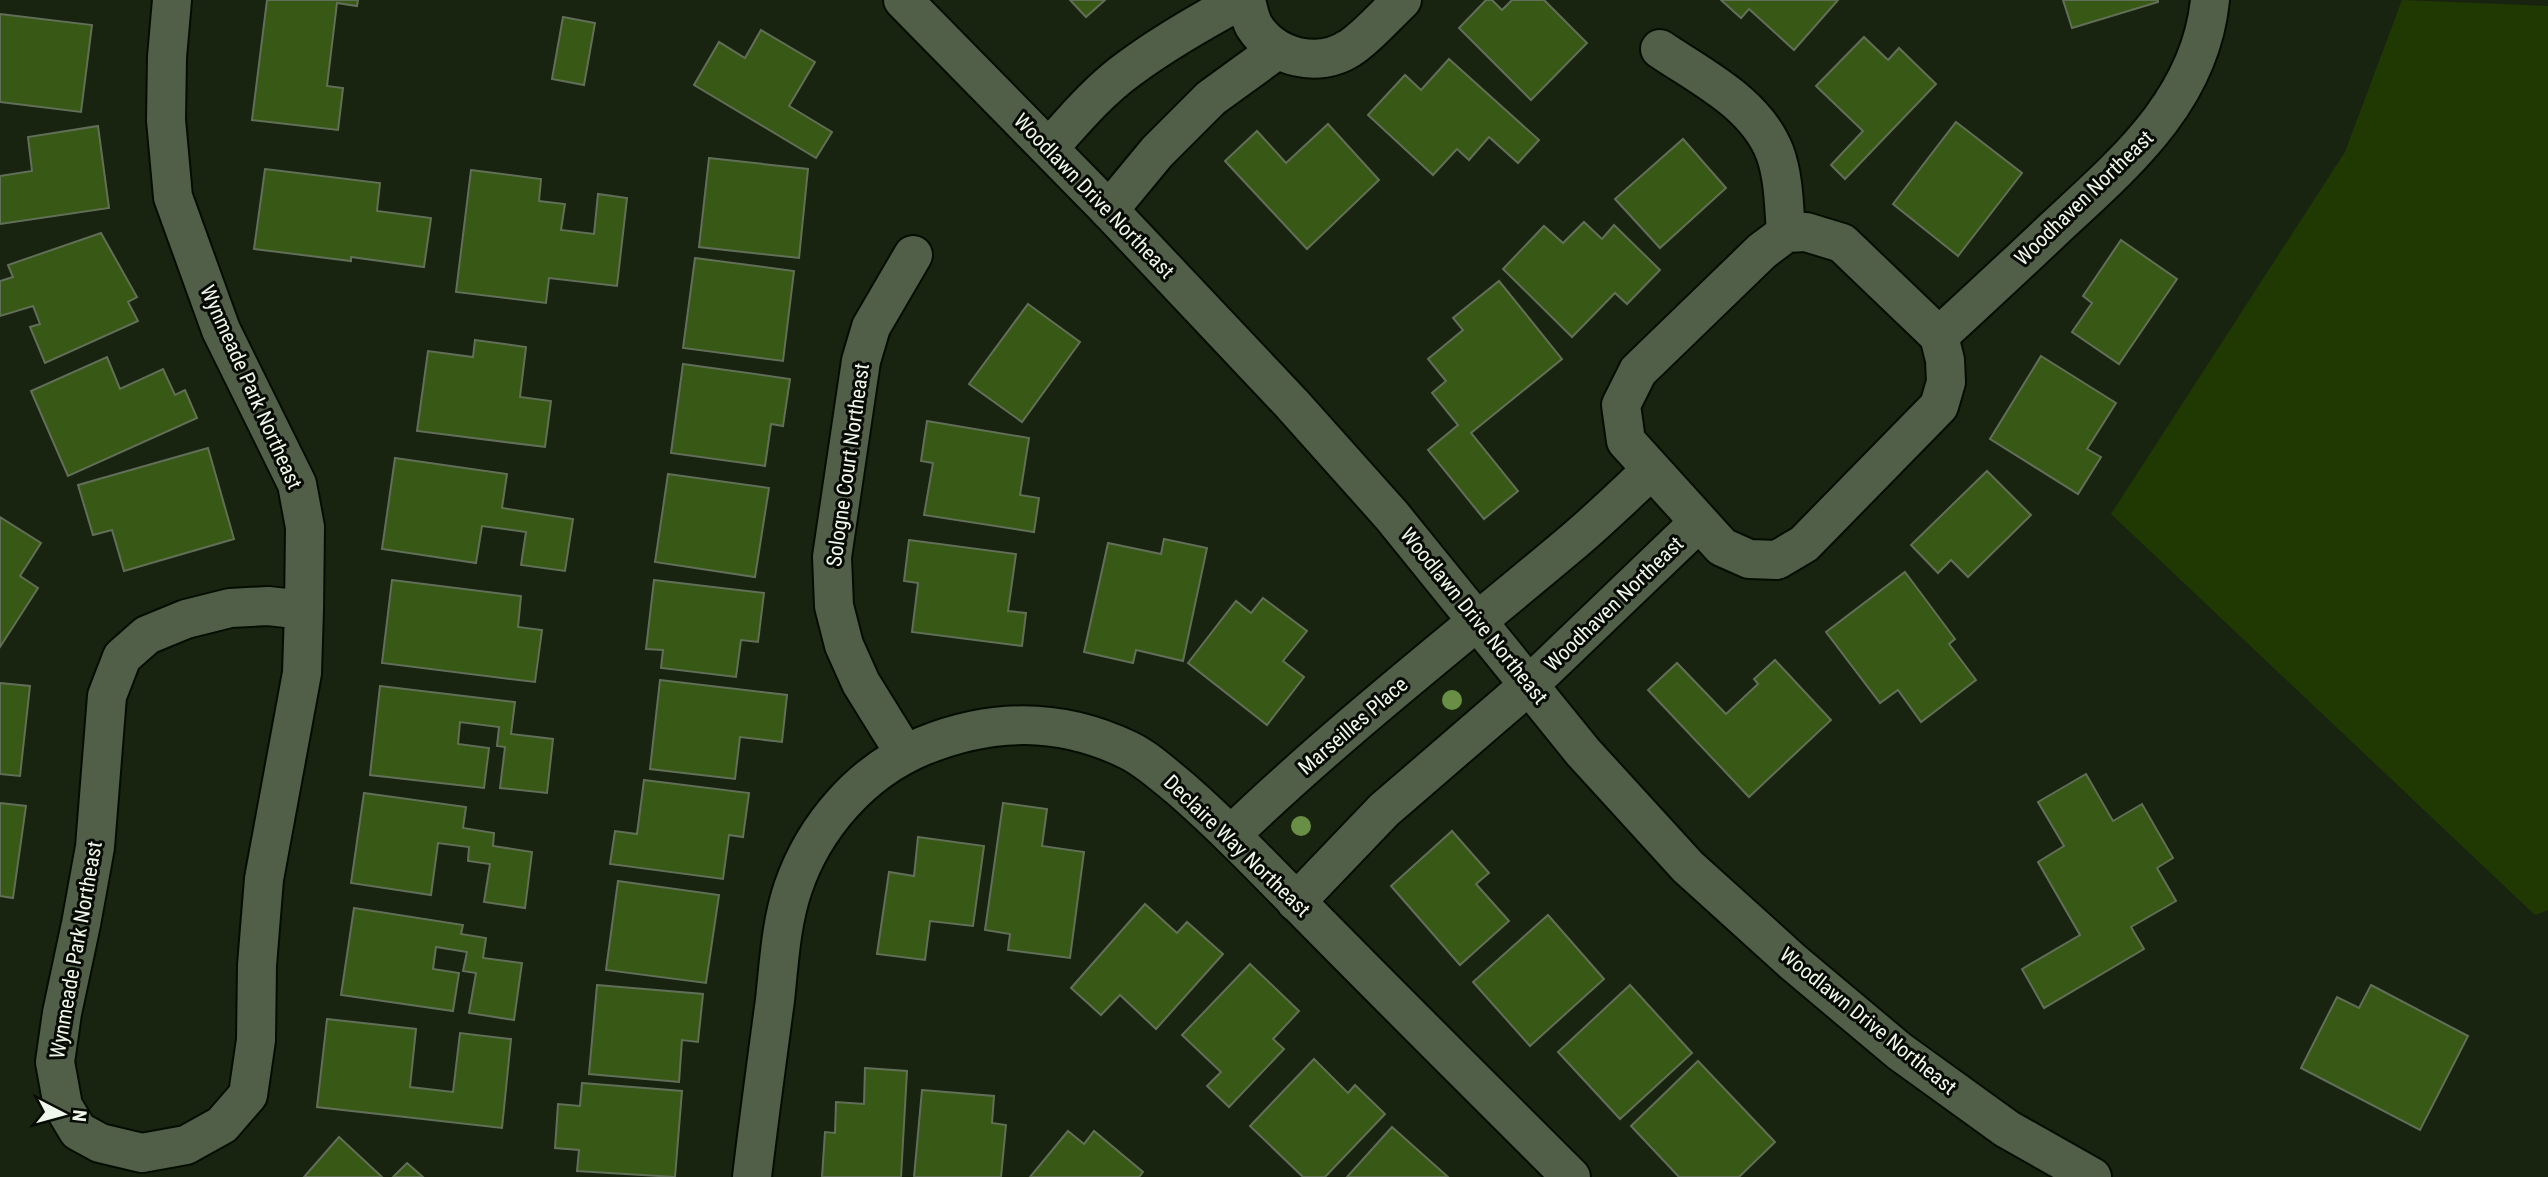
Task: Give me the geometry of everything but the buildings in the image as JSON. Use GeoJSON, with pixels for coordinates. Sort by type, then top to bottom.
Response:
{"type":"FeatureCollection","features":[{"type":"Feature","properties":{"kind":"street","name":"Wynmeade Park Northeast"},"geometry":{"type":"LineString","coordinates":[[172,0],[167,57],[166,120],[173,197],[221,330],[297,484],[305,527],[304,610],[302,673],[264,879],[257,965],[257,1040],[248,1095],[222,1125],[186,1145],[142,1153],[100,1143],[78,1131],[63,1107],[55,1062],[95,847],[107,696],[122,657],[147,635],[186,619],[230,608],[268,606],[304,610]]}},
{"type":"Feature","properties":{"kind":"street","name":"Woodlawn Drive Northeast"},"geometry":{"type":"LineString","coordinates":[[902,0],[1109,210],[1392,516],[1583,752],[1688,867],[1793,962],[1899,1051],[2007,1129],[2092,1177]]}},
{"type":"Feature","properties":{"kind":"street"},"geometry":{"type":"LineString","coordinates":[[1049,148],[1086,107],[1128,69],[1189,28],[1241,0]]}},
{"type":"Feature","properties":{"kind":"street"},"geometry":{"type":"LineString","coordinates":[[1246,0],[1254,26],[1278,50],[1301,59],[1321,59],[1350,49],[1402,0]]}},
{"type":"Feature","properties":{"kind":"street","name":"Woodhaven Northeast"},"geometry":{"type":"LineString","coordinates":[[1786,233],[1762,251],[1638,372],[1621,405],[1626,441],[1722,547],[1749,559],[1777,560],[1804,544],[1939,406],[1946,382],[1945,360],[1939,336],[2119,169],[2160,124],[2182,88],[2205,33],[2210,0]]}},
{"type":"Feature","properties":{"kind":"street"},"geometry":{"type":"LineString","coordinates":[[1660,49],[1737,101],[1760,124],[1778,165],[1783,188],[1786,233],[1806,232],[1842,243],[1939,336]]}},
{"type":"Feature","properties":{"kind":"street"},"geometry":{"type":"LineString","coordinates":[[1109,210],[1157,152],[1211,98],[1278,50]]}},
{"type":"Feature","properties":{"kind":"street","name":"Sologne Court Northeast"},"geometry":{"type":"LineString","coordinates":[[905,754],[861,683],[844,645],[834,606],[832,557],[861,361],[871,327],[912,255]]}},
{"type":"Feature","properties":{"kind":"street"},"geometry":{"type":"LineString","coordinates":[[1478,622],[1571,544],[1651,470]]}},
{"type":"Feature","properties":{"kind":"street","name":"Woodhaven Northeast"},"geometry":{"type":"LineString","coordinates":[[1529,685],[1699,523]]}},
{"type":"Feature","properties":{"kind":"street","name":"Marseilles Place"},"geometry":{"type":"LineString","coordinates":[[1231,835],[1291,779],[1478,622]]}},
{"type":"Feature","properties":{"kind":"street"},"geometry":{"type":"LineString","coordinates":[[1296,902],[1384,810],[1529,685]]}},
{"type":"Feature","properties":{"kind":"street","name":"Declaire Way Northeast"},"geometry":{"type":"LineString","coordinates":[[752,1177],[781,947],[793,889],[814,841],[840,806],[870,778],[905,754],[957,733],[1004,724],[1046,725],[1129,750],[1166,776],[1231,835],[1571,1177]]}},
{"type":"Feature","properties":{"kind":"green space"},"geometry":{"type":"Polygon","coordinates":[[[2402,0],[2548,6],[2548,910],[2535,915],[2111,514],[2345,152],[2402,0]]]}}]}
